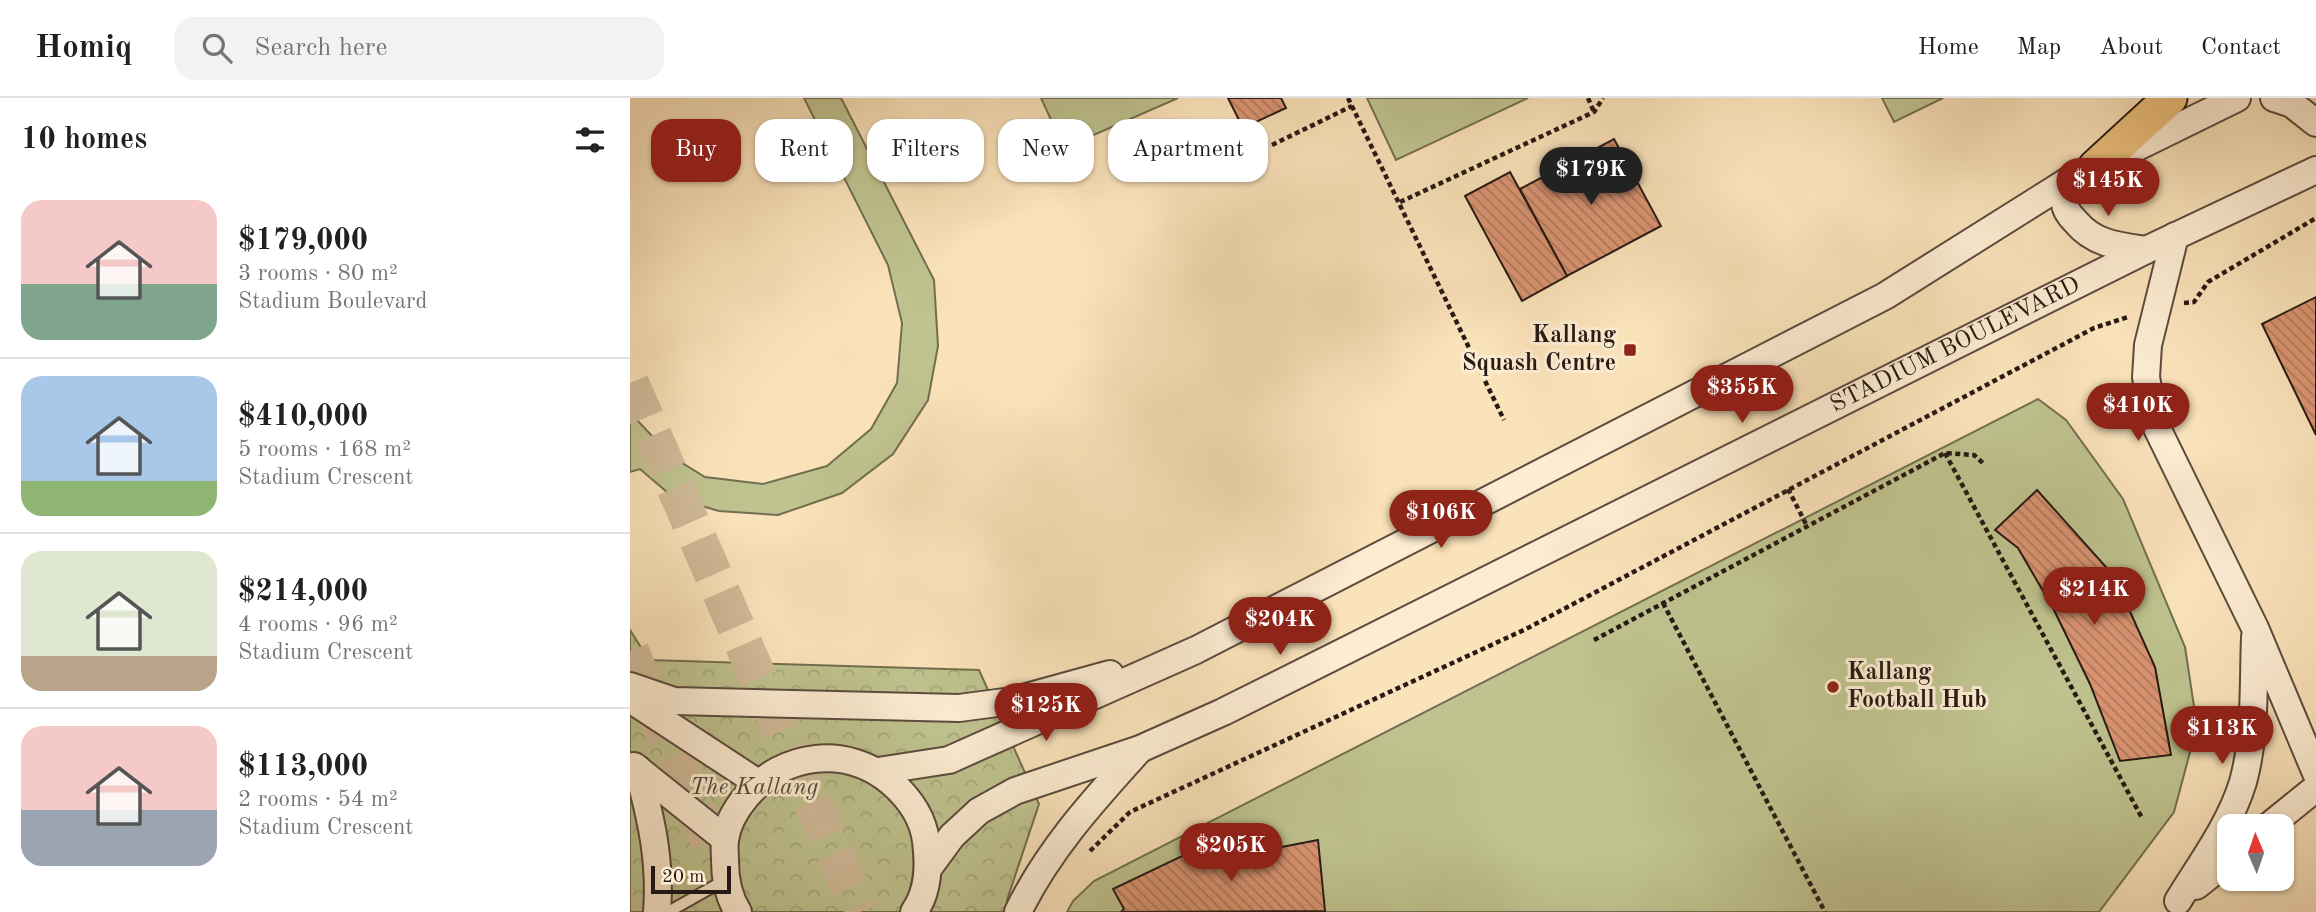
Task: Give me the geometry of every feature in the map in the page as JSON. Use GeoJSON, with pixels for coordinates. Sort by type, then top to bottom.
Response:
{"type":"FeatureCollection","features":[{"type":"Feature","properties":{"kind":"main road"},"geometry":{"type":"LineString","coordinates":[[2082,174],[2170,98]]}},
{"type":"Feature","properties":{"kind":"street","name":"STADIUM BOULEVARD"},"geometry":{"type":"LineString","coordinates":[[878,771],[949,760],[1196,650],[1885,296],[2082,174],[2238,98]]}},
{"type":"Feature","properties":{"kind":"street"},"geometry":{"type":"LineString","coordinates":[[2274,98],[2292,104],[2316,123]]}},
{"type":"Feature","properties":{"kind":"street","name":"STADIUM BOULEVARD"},"geometry":{"type":"LineString","coordinates":[[919,909],[930,866],[952,836],[979,811],[1015,791],[1140,749],[1223,712],[2146,250],[2316,170]]}},
{"type":"Feature","properties":{"kind":"street"},"geometry":{"type":"LineString","coordinates":[[2082,174],[2064,204],[2069,215],[2090,236],[2103,242],[2146,250]]}},
{"type":"Feature","properties":{"kind":"street"},"geometry":{"type":"LineString","coordinates":[[2175,236],[2148,345],[2146,377],[2154,422],[2255,628],[2316,773]]}},
{"type":"Feature","properties":{"kind":"street"},"geometry":{"type":"LineString","coordinates":[[2174,906],[2222,829],[2242,783],[2252,735],[2255,628]]}},
{"type":"Feature","properties":{"kind":"street"},"geometry":{"type":"LineString","coordinates":[[630,686],[674,701],[959,708],[1012,701],[1196,650]]}},
{"type":"Feature","properties":{"kind":"street"},"geometry":{"type":"LineString","coordinates":[[630,699],[758,783]]}},
{"type":"Feature","properties":{"kind":"street"},"geometry":{"type":"LineString","coordinates":[[1018,912],[1045,861],[1069,828],[1140,749]]}},
{"type":"Feature","properties":{"kind":"street","name":"STADIUM BOULEVARD"},"geometry":{"type":"LineString","coordinates":[[738,912],[724,880],[725,839],[737,808],[758,783],[779,769],[803,760],[829,757],[854,761],[878,771],[907,796],[925,829],[930,866]]}},
{"type":"Feature","properties":{"kind":"street"},"geometry":{"type":"LineString","coordinates":[[634,766],[725,839]]}},
{"type":"Feature","properties":{"kind":"street"},"geometry":{"type":"LineString","coordinates":[[634,766],[654,831],[659,881],[657,912]]}},
{"type":"Feature","properties":{"kind":"street"},"geometry":{"type":"LineString","coordinates":[[2285,814],[2316,788]]}},
{"type":"Feature","properties":{"kind":"street"},"geometry":{"type":"LineString","coordinates":[[2174,906],[2217,870]]}},
{"type":"Feature","properties":{"kind":"lane"},"geometry":{"type":"LineString","coordinates":[[668,912],[724,880]]}},
{"type":"Feature","properties":{"kind":"path"},"geometry":{"type":"LineString","coordinates":[[1348,98],[1504,420]]}},
{"type":"Feature","properties":{"kind":"path"},"geometry":{"type":"LineString","coordinates":[[1588,98],[1594,112]]}},
{"type":"Feature","properties":{"kind":"path"},"geometry":{"type":"LineString","coordinates":[[1399,202],[1594,112],[1603,98]]}},
{"type":"Feature","properties":{"kind":"path"},"geometry":{"type":"LineString","coordinates":[[1272,145],[1352,106]]}},
{"type":"Feature","properties":{"kind":"path"},"geometry":{"type":"LineString","coordinates":[[1083,858],[1130,812],[1526,629],[2094,328],[2157,307],[2194,302],[2208,282],[2316,218]]}},
{"type":"Feature","properties":{"kind":"path"},"geometry":{"type":"LineString","coordinates":[[1594,640],[1945,453],[1974,455],[1985,465]]}},
{"type":"Feature","properties":{"kind":"path"},"geometry":{"type":"LineString","coordinates":[[1945,453],[2142,818]]}},
{"type":"Feature","properties":{"kind":"path"},"geometry":{"type":"LineString","coordinates":[[1788,489],[1807,526]]}},
{"type":"Feature","properties":{"kind":"path"},"geometry":{"type":"LineString","coordinates":[[1663,603],[1825,912]]}},
{"type":"Feature","properties":{"kind":"green space"},"geometry":{"type":"Polygon","coordinates":[[[804,98],[841,98],[852,119],[815,119],[804,98]]]}},
{"type":"Feature","properties":{"kind":"green space"},"geometry":{"type":"Polygon","coordinates":[[[1041,98],[1178,98],[1130,119],[1108,119],[1108,129],[1094,135],[1094,119],[1051,119],[1041,98]]]}},
{"type":"Feature","properties":{"kind":"green space"},"geometry":{"type":"Polygon","coordinates":[[[1367,98],[1528,98],[1396,160],[1367,98]]]}},
{"type":"Feature","properties":{"kind":"green space"},"geometry":{"type":"Polygon","coordinates":[[[1882,98],[1943,98],[1894,122],[1882,98]]]}},
{"type":"Feature","properties":{"kind":"green space"},"geometry":{"type":"Polygon","coordinates":[[[853,121],[867,149],[867,182],[884,182],[934,280],[938,346],[928,400],[893,454],[842,493],[778,515],[719,511],[674,498],[640,469],[630,472],[630,409],[634,417],[671,456],[705,477],[763,484],[827,466],[871,429],[897,383],[902,323],[888,265],[846,182],[853,182],[853,121]]]}},
{"type":"Feature","properties":{"kind":"green space","name":"Kallang Football Hub"},"geometry":{"type":"Polygon","coordinates":[[[2038,399],[2066,420],[2123,499],[2185,647],[2197,726],[2174,812],[2099,912],[1067,912],[1073,901],[1094,881],[2038,399]]]}},
{"type":"Feature","properties":{"kind":"green space","name":"The Kallang"},"geometry":{"type":"Polygon","coordinates":[[[630,630],[649,660],[979,670],[1039,804],[1007,900],[1007,912],[630,912],[630,630]]]}},
{"type":"Feature","properties":{"kind":"building"},"geometry":{"type":"Polygon","coordinates":[[[1228,98],[1281,98],[1286,108],[1262,119],[1238,119],[1228,98]]]}},
{"type":"Feature","properties":{"kind":"building"},"geometry":{"type":"Polygon","coordinates":[[[1614,139],[1661,226],[1567,276],[1520,189],[1614,139]]]}},
{"type":"Feature","properties":{"kind":"building"},"geometry":{"type":"Polygon","coordinates":[[[1510,172],[1567,276],[1522,301],[1465,196],[1510,172]]]}},
{"type":"Feature","properties":{"kind":"building"},"geometry":{"type":"Polygon","coordinates":[[[2316,297],[2316,435],[2262,324],[2316,297]]]}},
{"type":"Feature","properties":{"kind":"building"},"geometry":{"type":"Polygon","coordinates":[[[2037,490],[2114,576],[2155,667],[2171,755],[2120,761],[2090,684],[2054,610],[2018,548],[1995,530],[2037,490]]]}},
{"type":"Feature","properties":{"kind":"building"},"geometry":{"type":"Polygon","coordinates":[[[1318,840],[1325,911],[1121,912],[1124,909],[1113,889],[1205,845],[1214,860],[1318,840]]]}},
{"type":"Feature","properties":{"kind":"tunnel"},"geometry":{"type":"LineString","coordinates":[[630,383],[860,912]]}},
{"type":"Feature","properties":{"kind":"tunnel"},"geometry":{"type":"LineString","coordinates":[[630,651],[710,842]]}},
{"type":"Feature","properties":{"kind":"place","name":"Kallang Squash Centre"},"geometry":{"type":"Point","coordinates":[1630,350]}},
{"type":"Feature","properties":{"kind":"place","name":"Kallang Football Hub"},"geometry":{"type":"Point","coordinates":[1833,687]}}]}
